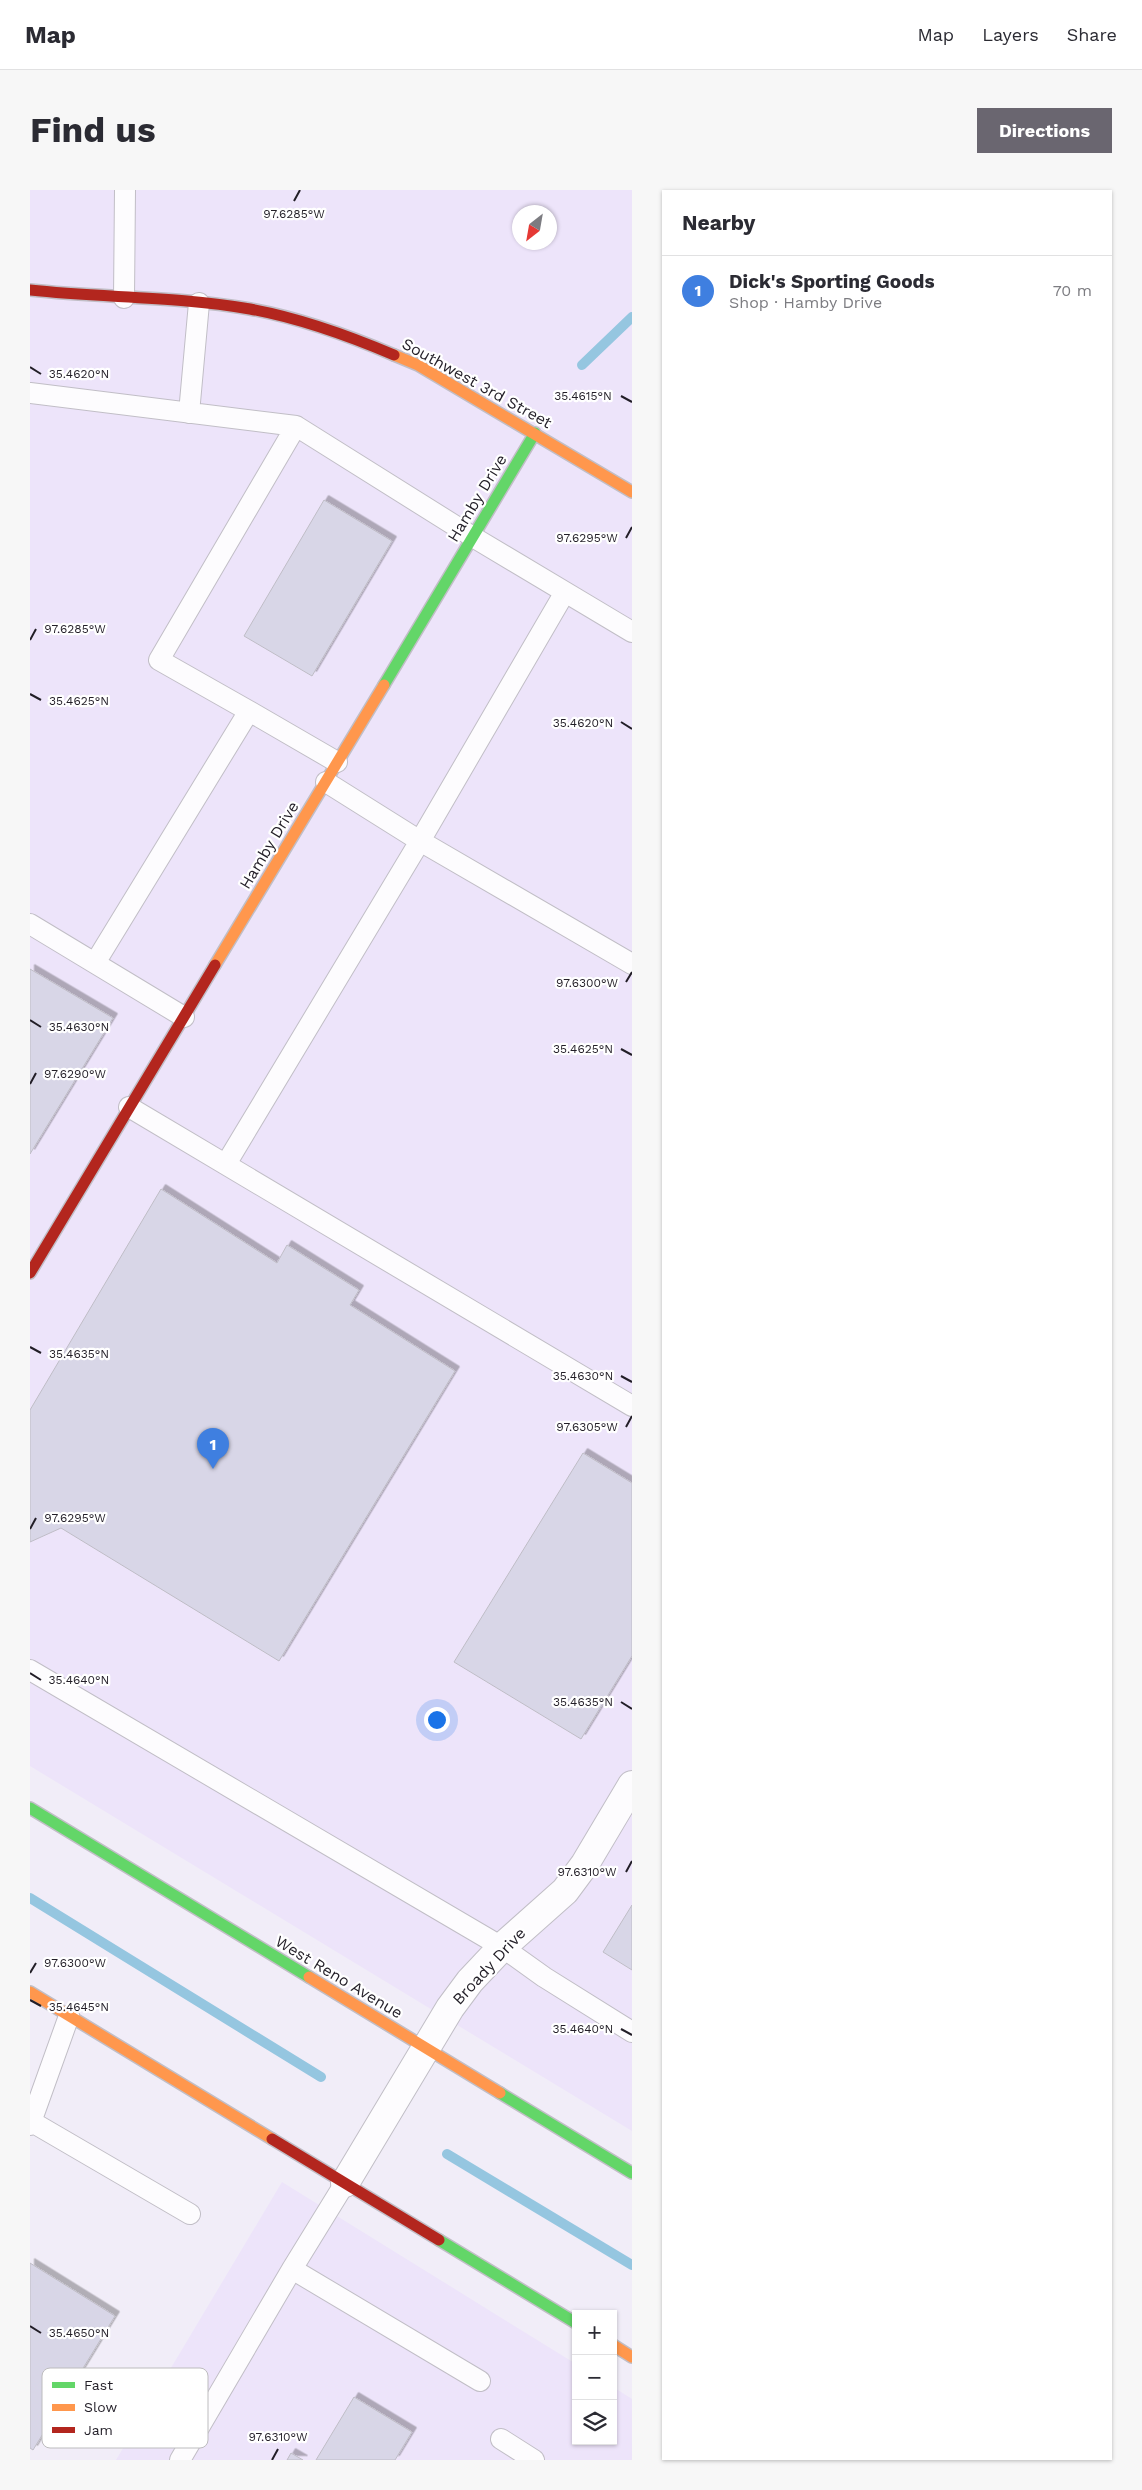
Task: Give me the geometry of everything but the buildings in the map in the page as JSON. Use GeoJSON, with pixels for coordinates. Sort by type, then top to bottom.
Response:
{"type":"FeatureCollection","features":[{"type":"Feature","properties":{"kind":"main road","name":"Southwest 3rd Street"},"geometry":{"type":"LineString","coordinates":[[30,290],[199,303],[269,312],[324,327],[381,348],[418,365],[632,492]]}},
{"type":"Feature","properties":{"kind":"main road","name":"Hamby Drive"},"geometry":{"type":"LineString","coordinates":[[30,1273],[535,434]]}},
{"type":"Feature","properties":{"kind":"main road","name":"West Reno Avenue"},"geometry":{"type":"LineString","coordinates":[[30,1808],[632,2173]]}},
{"type":"Feature","properties":{"kind":"main road"},"geometry":{"type":"LineString","coordinates":[[30,1992],[572,2321]]}},
{"type":"Feature","properties":{"kind":"main road"},"geometry":{"type":"LineString","coordinates":[[617,2348],[632,2357]]}},
{"type":"Feature","properties":{"kind":"street","name":"Broady Drive"},"geometry":{"type":"LineString","coordinates":[[345,2183],[455,2001],[502,1947],[566,1891],[632,1785]]}},
{"type":"Feature","properties":{"kind":"lane"},"geometry":{"type":"LineString","coordinates":[[124,298],[125,190]]}},
{"type":"Feature","properties":{"kind":"lane"},"geometry":{"type":"LineString","coordinates":[[189,413],[199,303]]}},
{"type":"Feature","properties":{"kind":"lane"},"geometry":{"type":"LineString","coordinates":[[30,393],[296,426],[473,537],[632,632]]}},
{"type":"Feature","properties":{"kind":"lane"},"geometry":{"type":"LineString","coordinates":[[296,426],[159,660],[337,762]]}},
{"type":"Feature","properties":{"kind":"lane"},"geometry":{"type":"LineString","coordinates":[[226,1164],[420,841],[566,592]]}},
{"type":"Feature","properties":{"kind":"lane"},"geometry":{"type":"LineString","coordinates":[[95,963],[248,711]]}},
{"type":"Feature","properties":{"kind":"lane"},"geometry":{"type":"LineString","coordinates":[[326,782],[420,841],[632,964]]}},
{"type":"Feature","properties":{"kind":"lane"},"geometry":{"type":"LineString","coordinates":[[30,924],[184,1017]]}},
{"type":"Feature","properties":{"kind":"lane"},"geometry":{"type":"LineString","coordinates":[[129,1107],[632,1406]]}},
{"type":"Feature","properties":{"kind":"lane"},"geometry":{"type":"LineString","coordinates":[[30,1670],[502,1947],[544,1977],[632,2032]]}},
{"type":"Feature","properties":{"kind":"lane"},"geometry":{"type":"LineString","coordinates":[[69,2016],[31,2124],[190,2214]]}},
{"type":"Feature","properties":{"kind":"lane"},"geometry":{"type":"LineString","coordinates":[[208,2412],[345,2183]]}},
{"type":"Feature","properties":{"kind":"lane"},"geometry":{"type":"LineString","coordinates":[[292,2269],[480,2381]]}},
{"type":"Feature","properties":{"kind":"lane"},"geometry":{"type":"LineString","coordinates":[[501,2440],[534,2460]]}},
{"type":"Feature","properties":{"kind":"lane"},"geometry":{"type":"LineString","coordinates":[[180,2460],[187,2448]]}},
{"type":"Feature","properties":{"kind":"shaded area"},"geometry":{"type":"Polygon","coordinates":[[[30,190],[632,190],[632,2131],[30,1766],[30,190]]]}},
{"type":"Feature","properties":{"kind":"shaded area"},"geometry":{"type":"Polygon","coordinates":[[[282,2182],[572,2362],[572,2445],[617,2445],[617,2390],[632,2399],[632,2460],[116,2460],[123,2448],[208,2448],[208,2368],[171,2368],[282,2182]]]}},
{"type":"Feature","properties":{"kind":"waterway"},"geometry":{"type":"LineString","coordinates":[[582,365],[632,317]]}},
{"type":"Feature","properties":{"kind":"waterway"},"geometry":{"type":"LineString","coordinates":[[30,1898],[321,2077]]}},
{"type":"Feature","properties":{"kind":"waterway"},"geometry":{"type":"LineString","coordinates":[[447,2154],[632,2265]]}},
{"type":"Feature","properties":{"kind":"traffic: fast"},"geometry":{"type":"LineString","coordinates":[[384,685],[535,433]]}},
{"type":"Feature","properties":{"kind":"traffic: fast"},"geometry":{"type":"LineString","coordinates":[[30,1808],[309,1977]]}},
{"type":"Feature","properties":{"kind":"traffic: fast"},"geometry":{"type":"LineString","coordinates":[[500,2093],[632,2173]]}},
{"type":"Feature","properties":{"kind":"traffic: fast"},"geometry":{"type":"LineString","coordinates":[[439,2240],[572,2321]]}},
{"type":"Feature","properties":{"kind":"traffic: slow"},"geometry":{"type":"LineString","coordinates":[[394,355],[418,365],[632,492]]}},
{"type":"Feature","properties":{"kind":"traffic: slow"},"geometry":{"type":"LineString","coordinates":[[215,965],[384,685]]}},
{"type":"Feature","properties":{"kind":"traffic: slow"},"geometry":{"type":"LineString","coordinates":[[309,1977],[500,2093]]}},
{"type":"Feature","properties":{"kind":"traffic: slow"},"geometry":{"type":"LineString","coordinates":[[30,1992],[272,2139]]}},
{"type":"Feature","properties":{"kind":"traffic: slow"},"geometry":{"type":"LineString","coordinates":[[617,2348],[632,2357]]}},
{"type":"Feature","properties":{"kind":"traffic: jam"},"geometry":{"type":"LineString","coordinates":[[30,290],[168,299],[250,309],[287,317],[323,328],[394,355]]}},
{"type":"Feature","properties":{"kind":"traffic: jam"},"geometry":{"type":"LineString","coordinates":[[30,1273],[215,965]]}},
{"type":"Feature","properties":{"kind":"traffic: jam"},"geometry":{"type":"LineString","coordinates":[[272,2139],[439,2240]]}},
{"type":"Feature","properties":{"kind":"place","name":"Dick's Sporting Goods"},"geometry":{"type":"Point","coordinates":[213,1469]}}]}
